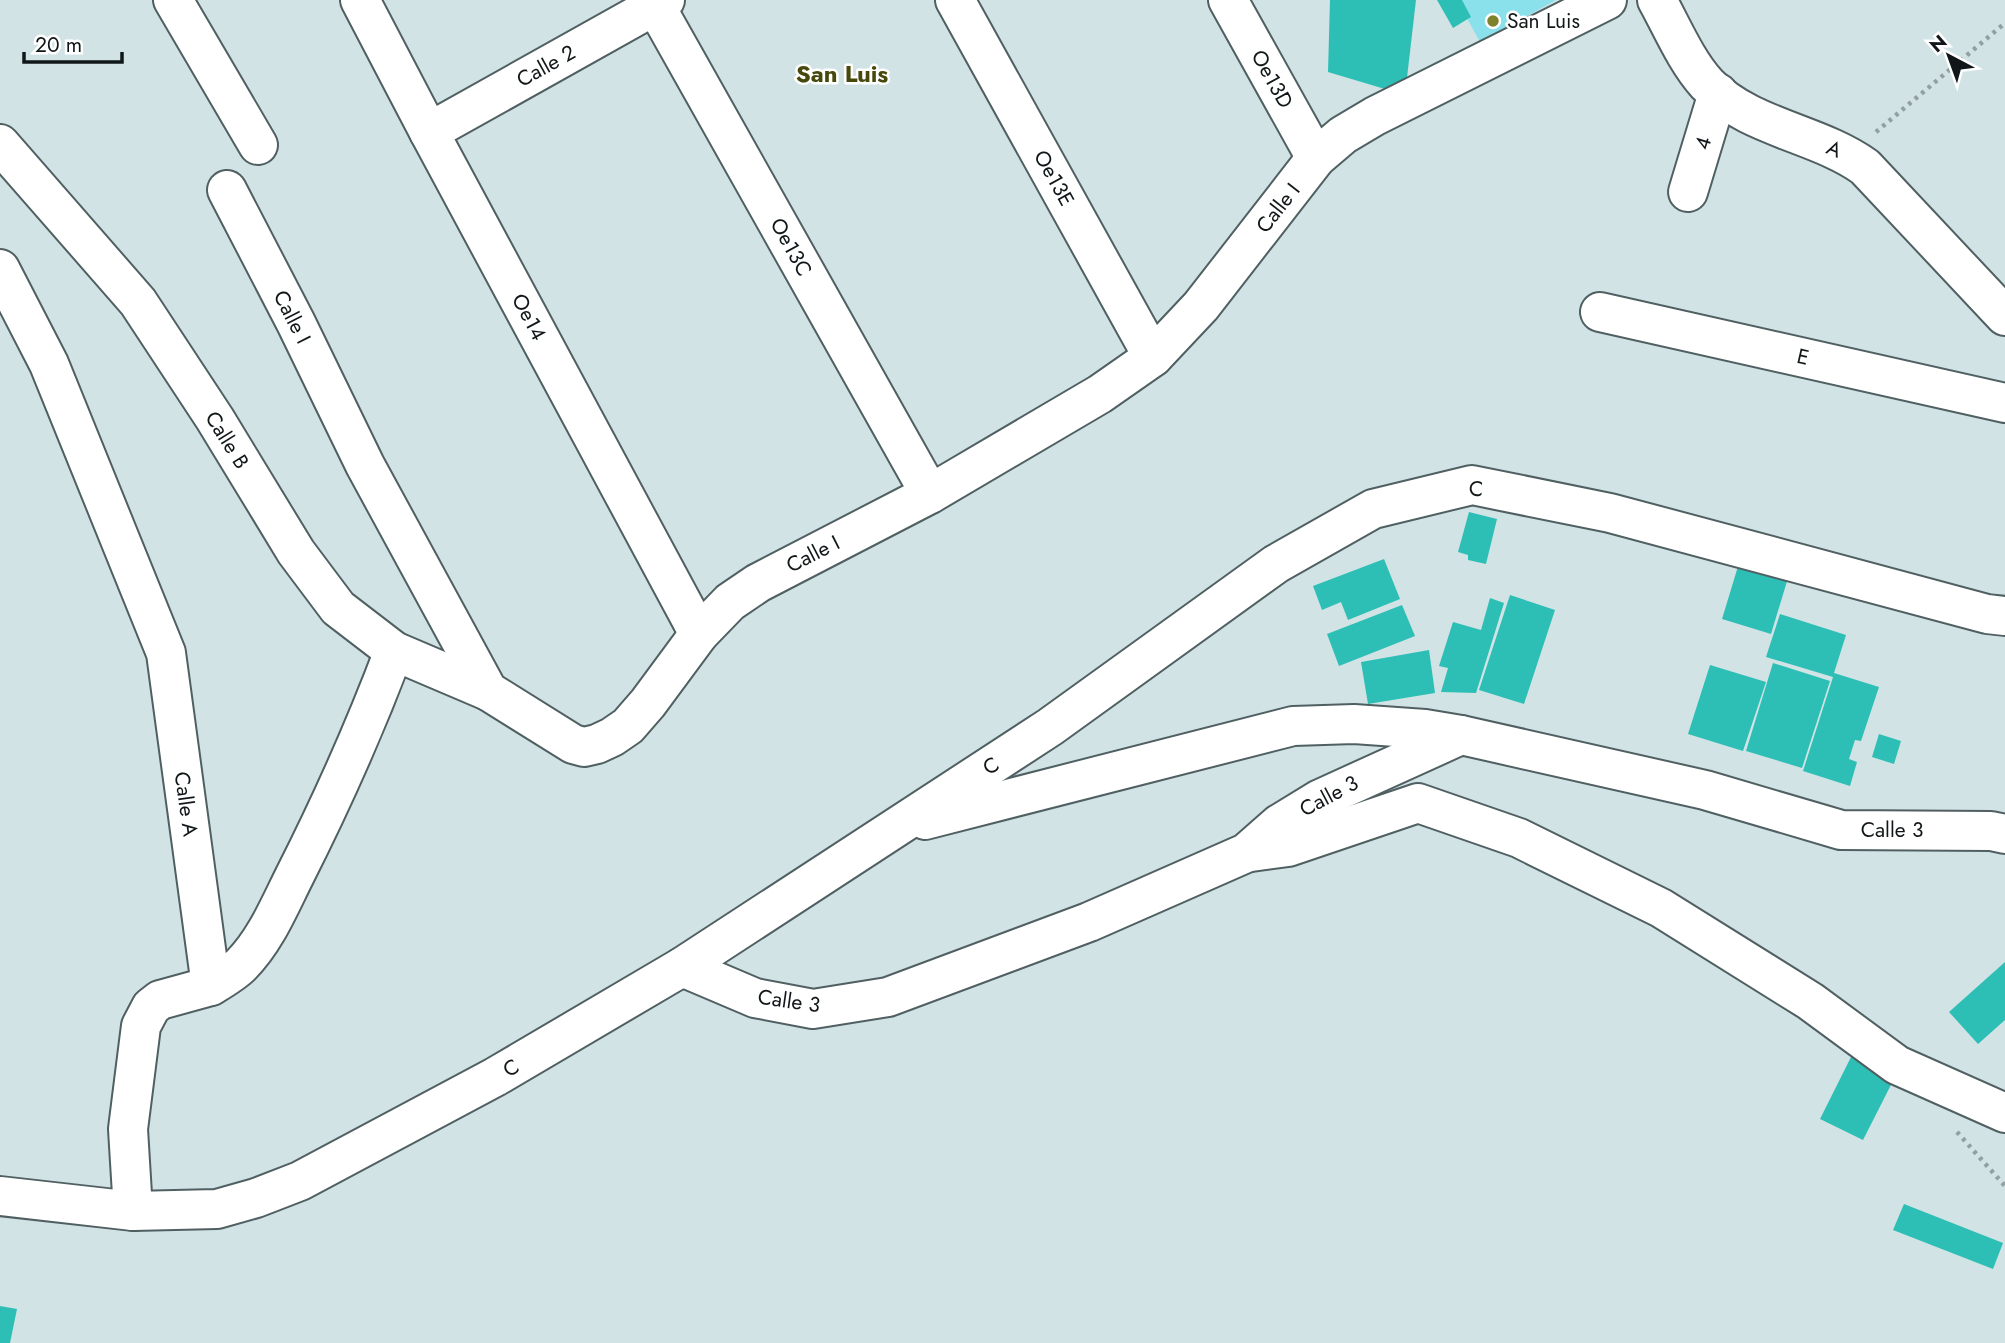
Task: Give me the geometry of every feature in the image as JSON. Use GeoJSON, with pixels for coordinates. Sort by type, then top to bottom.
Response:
{"type":"FeatureCollection","features":[{"type":"Feature","properties":{"kind":"street"},"geometry":{"type":"LineString","coordinates":[[173,0],[258,145]]}},
{"type":"Feature","properties":{"kind":"street","name":"Oe14"},"geometry":{"type":"LineString","coordinates":[[360,0],[699,634]]}},
{"type":"Feature","properties":{"kind":"street","name":"Oe13E"},"geometry":{"type":"LineString","coordinates":[[955,0],[1153,357]]}},
{"type":"Feature","properties":{"kind":"street","name":"Oe13D"},"geometry":{"type":"LineString","coordinates":[[1228,0],[1316,158]]}},
{"type":"Feature","properties":{"kind":"street","name":"Calle I"},"geometry":{"type":"LineString","coordinates":[[227,190],[365,465],[488,691],[573,744],[584,747],[612,737],[628,726],[699,634],[730,601],[758,583],[930,494],[1100,394],[1153,357],[1201,306],[1316,158],[1343,135],[1375,116],[1608,0]]}},
{"type":"Feature","properties":{"kind":"street","name":"A"},"geometry":{"type":"LineString","coordinates":[[1657,0],[1695,68],[1718,93],[1749,113],[1849,156],[1881,183],[2005,316]]}},
{"type":"Feature","properties":{"kind":"street","name":"Calle 2"},"geometry":{"type":"LineString","coordinates":[[429,132],[657,2]]}},
{"type":"Feature","properties":{"kind":"street","name":"Oe13C"},"geometry":{"type":"LineString","coordinates":[[657,2],[930,494]]}},
{"type":"Feature","properties":{"kind":"street","name":"4"},"geometry":{"type":"LineString","coordinates":[[1688,192],[1718,93]]}},
{"type":"Feature","properties":{"kind":"street","name":"Calle B"},"geometry":{"type":"LineString","coordinates":[[0,144],[138,302],[215,419],[296,552],[338,608],[394,651],[488,691]]}},
{"type":"Feature","properties":{"kind":"street","name":"Calle A"},"geometry":{"type":"LineString","coordinates":[[0,269],[49,365],[166,653],[211,986]]}},
{"type":"Feature","properties":{"kind":"street","name":"E"},"geometry":{"type":"LineString","coordinates":[[1601,312],[2005,403]]}},
{"type":"Feature","properties":{"kind":"street","name":"C"},"geometry":{"type":"LineString","coordinates":[[0,1196],[133,1211],[217,1209],[300,1181],[495,1077],[682,967],[1050,727],[1276,564],[1373,509],[1472,485],[1610,513],[2005,616]]}},
{"type":"Feature","properties":{"kind":"street"},"geometry":{"type":"LineString","coordinates":[[133,1211],[128,1129],[141,1026],[151,1007],[160,1000],[211,986],[240,967],[255,948],[330,806],[394,651]]}},
{"type":"Feature","properties":{"kind":"street"},"geometry":{"type":"LineString","coordinates":[[896,827],[1293,726],[1354,724],[1425,729],[1461,735]]}},
{"type":"Feature","properties":{"kind":"street","name":"Calle 3"},"geometry":{"type":"LineString","coordinates":[[682,967],[755,998],[813,1009],[888,996],[1089,922],[1246,853],[1279,824],[1320,799],[1461,735],[1705,790],[1841,830],[1990,831],[2005,834]]}},
{"type":"Feature","properties":{"kind":"street"},"geometry":{"type":"LineString","coordinates":[[1246,853],[1288,847],[1418,803],[1431,807],[1518,838],[1661,908],[1810,1001],[1897,1065],[2005,1113]]}},
{"type":"Feature","properties":{"kind":"path"},"geometry":{"type":"LineString","coordinates":[[1849,156],[2005,23]]}},
{"type":"Feature","properties":{"kind":"shaded area","name":"San Luis"},"geometry":{"type":"Polygon","coordinates":[[[1457,0],[1556,0],[1480,42],[1457,0]]]}},
{"type":"Feature","properties":{"kind":"building"},"geometry":{"type":"Polygon","coordinates":[[[1330,0],[1416,0],[1405,95],[1328,72],[1330,0]]]}},
{"type":"Feature","properties":{"kind":"building"},"geometry":{"type":"Polygon","coordinates":[[[1437,0],[1462,0],[1471,17],[1453,28],[1437,0]]]}},
{"type":"Feature","properties":{"kind":"building"},"geometry":{"type":"Polygon","coordinates":[[[1469,512],[1497,519],[1486,564],[1468,560],[1468,555],[1458,552],[1469,512]]]}},
{"type":"Feature","properties":{"kind":"building"},"geometry":{"type":"Polygon","coordinates":[[[1384,559],[1400,599],[1348,620],[1341,602],[1322,610],[1313,586],[1384,559]]]}},
{"type":"Feature","properties":{"kind":"building"},"geometry":{"type":"Polygon","coordinates":[[[1739,563],[1788,578],[1771,634],[1722,619],[1739,563]]]}},
{"type":"Feature","properties":{"kind":"building"},"geometry":{"type":"Polygon","coordinates":[[[1510,595],[1555,610],[1524,704],[1479,690],[1510,595]]]}},
{"type":"Feature","properties":{"kind":"building"},"geometry":{"type":"Polygon","coordinates":[[[1490,598],[1504,603],[1476,693],[1441,692],[1448,668],[1439,666],[1453,622],[1481,630],[1490,598]]]}},
{"type":"Feature","properties":{"kind":"building"},"geometry":{"type":"Polygon","coordinates":[[[1402,605],[1415,636],[1339,666],[1327,634],[1402,605]]]}},
{"type":"Feature","properties":{"kind":"building"},"geometry":{"type":"Polygon","coordinates":[[[1780,614],[1846,635],[1834,673],[1879,687],[1861,741],[1855,740],[1849,759],[1857,762],[1850,786],[1803,771],[1833,677],[1766,657],[1780,614]]]}},
{"type":"Feature","properties":{"kind":"building"},"geometry":{"type":"Polygon","coordinates":[[[1429,650],[1435,693],[1368,704],[1361,662],[1429,650]]]}},
{"type":"Feature","properties":{"kind":"building"},"geometry":{"type":"Polygon","coordinates":[[[1773,663],[1830,681],[1802,768],[1746,751],[1773,663]]]}},
{"type":"Feature","properties":{"kind":"building"},"geometry":{"type":"Polygon","coordinates":[[[1710,665],[1766,682],[1743,751],[1688,734],[1710,665]]]}},
{"type":"Feature","properties":{"kind":"building"},"geometry":{"type":"Polygon","coordinates":[[[1879,734],[1901,741],[1894,764],[1872,757],[1879,734]]]}},
{"type":"Feature","properties":{"kind":"building"},"geometry":{"type":"Polygon","coordinates":[[[2005,962],[2005,1020],[1978,1044],[1949,1012],[2005,962]]]}},
{"type":"Feature","properties":{"kind":"building"},"geometry":{"type":"Polygon","coordinates":[[[1852,1055],[1895,1077],[1863,1140],[1820,1119],[1852,1055]]]}},
{"type":"Feature","properties":{"kind":"building"},"geometry":{"type":"Polygon","coordinates":[[[1904,1204],[2003,1243],[1993,1269],[1893,1230],[1904,1204]]]}},
{"type":"Feature","properties":{"kind":"building"},"geometry":{"type":"Polygon","coordinates":[[[0,1306],[17,1309],[10,1343],[0,1343],[0,1306]]]}},
{"type":"Feature","properties":{"kind":"place","name":"San Luis"},"geometry":{"type":"Point","coordinates":[1493,21]}},
{"type":"Feature","properties":{"kind":"district","name":"San Luis"},"geometry":{"type":"Point","coordinates":[842,73]}}]}
